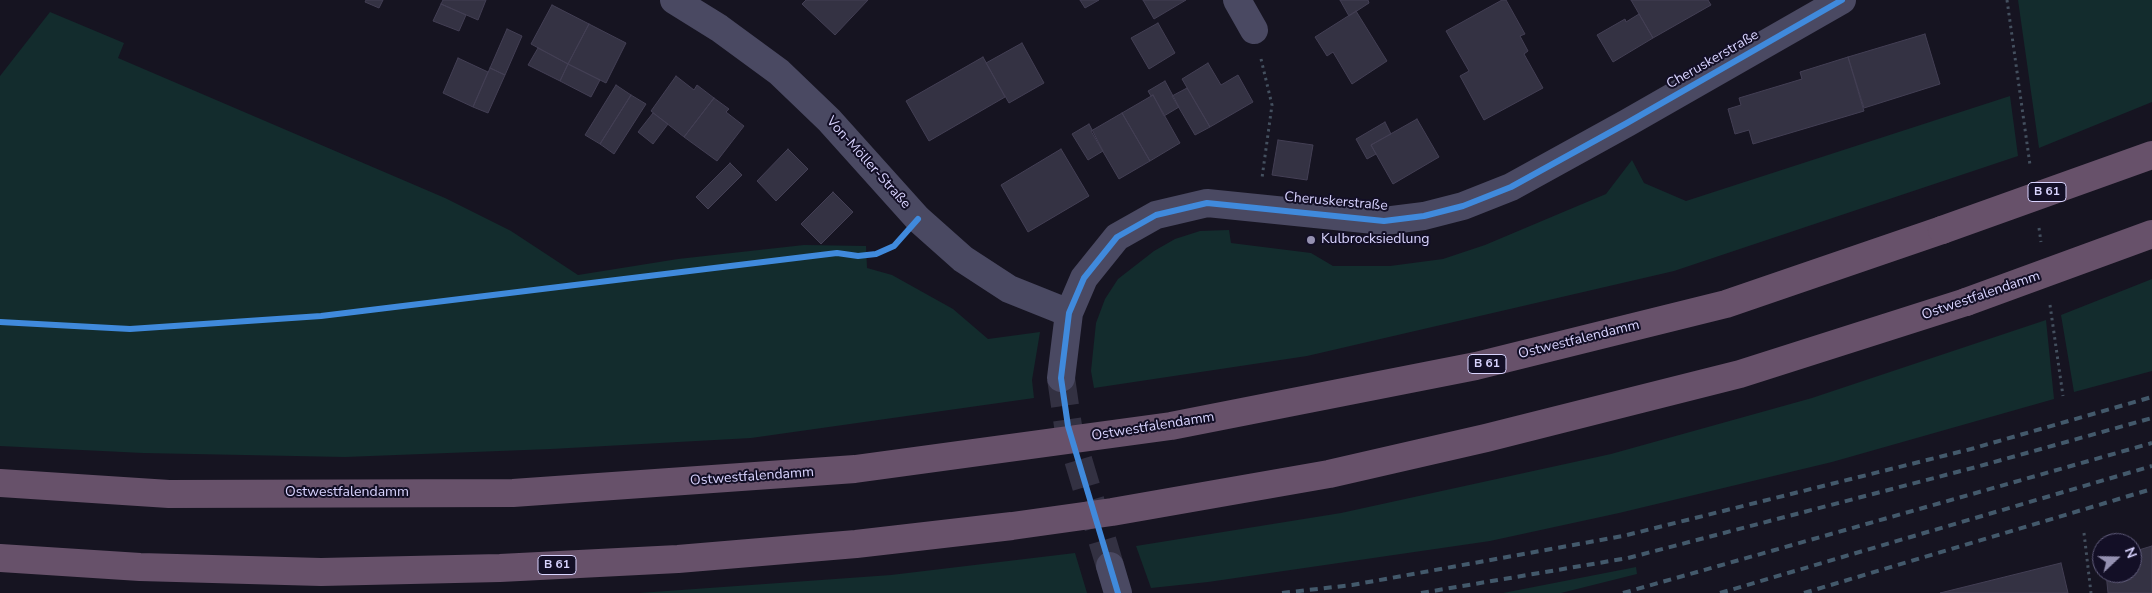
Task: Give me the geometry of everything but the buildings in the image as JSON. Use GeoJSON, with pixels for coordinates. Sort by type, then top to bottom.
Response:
{"type":"FeatureCollection","features":[{"type":"Feature","properties":{"kind":"highway","name":"Ostwestfalendamm"},"geometry":{"type":"LineString","coordinates":[[0,483],[170,494],[513,493],[865,468],[1171,426],[1476,366],[1726,304],[2152,155]]}},
{"type":"Feature","properties":{"kind":"highway","name":"Ostwestfalendamm"},"geometry":{"type":"LineString","coordinates":[[0,558],[140,567],[321,572],[500,568],[688,558],[856,544],[1112,512],[1330,474],[1486,438],[1740,374],[1966,302],[2152,234]]}},
{"type":"Feature","properties":{"kind":"street","name":"Von-Möller-Straße"},"geometry":{"type":"LineString","coordinates":[[674,0],[719,28],[779,72],[829,120],[918,219],[962,259],[1009,289],[1069,313]]}},
{"type":"Feature","properties":{"kind":"street"},"geometry":{"type":"LineString","coordinates":[[1237,0],[1254,30]]}},
{"type":"Feature","properties":{"kind":"street","name":"Cheruskerstraße"},"geometry":{"type":"LineString","coordinates":[[1061,378],[1069,313],[1084,278],[1117,237],[1156,215],[1207,203],[1384,221],[1424,216],[1463,206],[1510,187],[1627,123],[1842,0]]}},
{"type":"Feature","properties":{"kind":"street"},"geometry":{"type":"LineString","coordinates":[[1110,566],[1118,593]]}},
{"type":"Feature","properties":{"kind":"path"},"geometry":{"type":"LineString","coordinates":[[1254,30],[1272,104],[1258,208]]}},
{"type":"Feature","properties":{"kind":"path"},"geometry":{"type":"LineString","coordinates":[[2084,533],[2092,593]]}},
{"type":"Feature","properties":{"kind":"green space"},"geometry":{"type":"Polygon","coordinates":[[[2018,0],[2152,0],[2152,102],[2039,148],[2018,0]]]}},
{"type":"Feature","properties":{"kind":"green space"},"geometry":{"type":"Polygon","coordinates":[[[50,12],[124,43],[118,58],[445,198],[511,231],[578,275],[678,259],[804,245],[866,246],[867,268],[892,275],[953,309],[988,339],[1040,332],[1032,380],[1034,398],[751,438],[551,449],[345,457],[143,453],[0,446],[0,76],[50,12]]]}},
{"type":"Feature","properties":{"kind":"green space"},"geometry":{"type":"Polygon","coordinates":[[[2010,96],[2018,156],[1674,271],[1307,356],[1094,388],[1091,371],[1096,323],[1105,299],[1118,279],[1154,251],[1175,239],[1200,231],[1229,230],[1231,243],[1311,253],[1333,266],[1390,266],[1443,259],[1485,245],[1606,194],[1632,160],[1644,183],[1686,201],[2010,96]]]}},
{"type":"Feature","properties":{"kind":"green space"},"geometry":{"type":"Polygon","coordinates":[[[2152,279],[2152,371],[2074,392],[2061,315],[2152,279]]]}},
{"type":"Feature","properties":{"kind":"green space"},"geometry":{"type":"Polygon","coordinates":[[[2046,320],[2054,399],[1832,462],[1619,513],[1490,541],[1208,582],[1151,588],[1136,546],[1341,513],[1611,454],[1812,398],[2046,320]]]}},
{"type":"Feature","properties":{"kind":"green space"},"geometry":{"type":"Polygon","coordinates":[[[1075,553],[1087,593],[639,593],[891,575],[1075,553]]]}},
{"type":"Feature","properties":{"kind":"green space"},"geometry":{"type":"Polygon","coordinates":[[[1636,567],[1637,574],[1561,593],[1503,593],[1636,567]]]}},
{"type":"Feature","properties":{"kind":"tunnel"},"geometry":{"type":"LineString","coordinates":[[1061,378],[1068,426],[1110,566]]}},
{"type":"Feature","properties":{"kind":"railway"},"geometry":{"type":"LineString","coordinates":[[1282,593],[1352,585],[1623,536],[1971,449],[2152,397]]}},
{"type":"Feature","properties":{"kind":"railway"},"geometry":{"type":"LineString","coordinates":[[1421,593],[1628,558],[1980,466],[2152,418]]}},
{"type":"Feature","properties":{"kind":"railway"},"geometry":{"type":"LineString","coordinates":[[1623,593],[2152,443]]}},
{"type":"Feature","properties":{"kind":"railway"},"geometry":{"type":"LineString","coordinates":[[1720,593],[2152,466]]}},
{"type":"Feature","properties":{"kind":"railway"},"geometry":{"type":"LineString","coordinates":[[1804,593],[2152,489]]}},
{"type":"Feature","properties":{"kind":"cycle path"},"geometry":{"type":"LineString","coordinates":[[1118,593],[1068,426],[1061,378],[1069,313],[1084,278],[1117,237],[1156,215],[1207,203],[1384,221],[1424,216],[1463,206],[1511,187],[1842,0]]}},
{"type":"Feature","properties":{"kind":"cycle path"},"geometry":{"type":"LineString","coordinates":[[0,322],[130,329],[321,316],[837,253],[858,256],[876,254],[894,246],[918,219]]}},
{"type":"Feature","properties":{"kind":"place","name":"Kulbrocksiedlung"},"geometry":{"type":"Point","coordinates":[1311,240]}}]}
